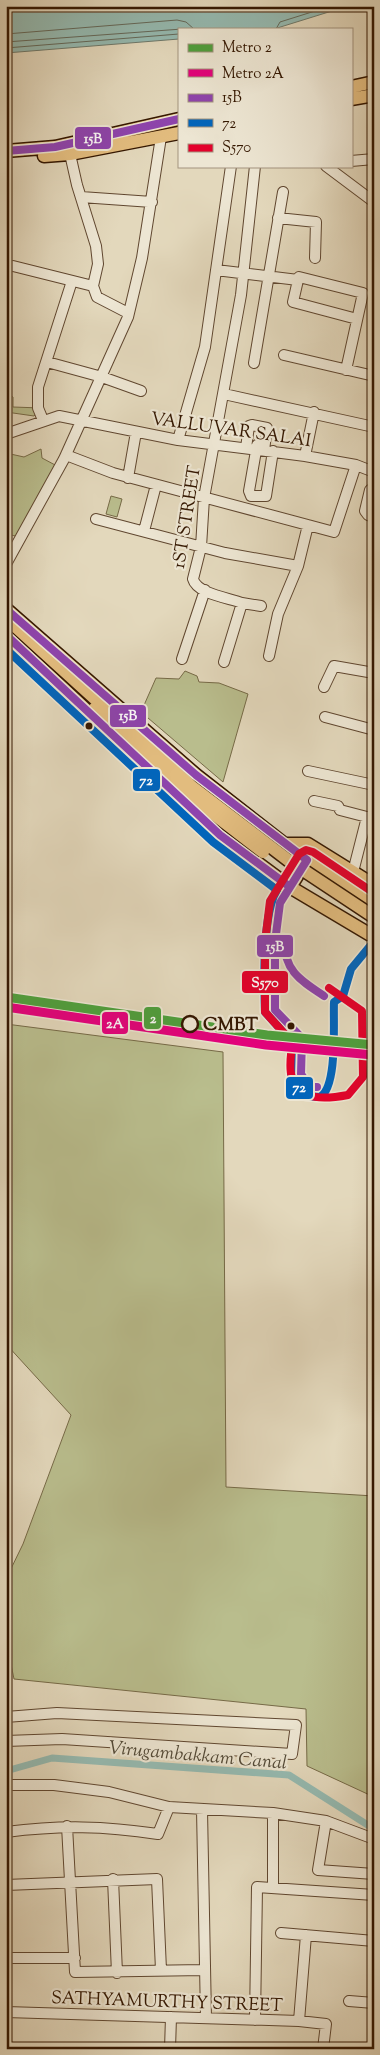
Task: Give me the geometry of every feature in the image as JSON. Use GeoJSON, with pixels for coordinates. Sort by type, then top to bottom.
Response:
{"type":"FeatureCollection","features":[{"type":"Feature","properties":{"kind":"main road"},"geometry":{"type":"LineString","coordinates":[[352,86],[374,82]]}},
{"type":"Feature","properties":{"kind":"main road"},"geometry":{"type":"LineString","coordinates":[[352,99],[374,96]]}},
{"type":"Feature","properties":{"kind":"main road"},"geometry":{"type":"LineString","coordinates":[[6,151],[55,147],[178,119]]}},
{"type":"Feature","properties":{"kind":"main road"},"geometry":{"type":"LineString","coordinates":[[6,159],[70,154],[178,133]]}},
{"type":"Feature","properties":{"kind":"main road"},"geometry":{"type":"LineString","coordinates":[[6,609],[196,775],[284,844],[374,905]]}},
{"type":"Feature","properties":{"kind":"main road"},"geometry":{"type":"LineString","coordinates":[[6,618],[191,786],[288,860],[374,917]]}},
{"type":"Feature","properties":{"kind":"main road"},"geometry":{"type":"LineString","coordinates":[[6,629],[189,796],[227,827],[303,880],[374,926]]}},
{"type":"Feature","properties":{"kind":"main road"},"geometry":{"type":"LineString","coordinates":[[9,639],[220,835],[290,887],[374,937]]}},
{"type":"Feature","properties":{"kind":"main road"},"geometry":{"type":"LineString","coordinates":[[147,767],[166,749]]}},
{"type":"Feature","properties":{"kind":"main road"},"geometry":{"type":"LineString","coordinates":[[284,844],[308,844],[374,885]]}},
{"type":"Feature","properties":{"kind":"main road"},"geometry":{"type":"LineString","coordinates":[[290,887],[307,860]]}},
{"type":"Feature","properties":{"kind":"street"},"geometry":{"type":"LineString","coordinates":[[6,564],[66,455],[102,377],[128,313],[142,258],[161,137]]}},
{"type":"Feature","properties":{"kind":"street"},"geometry":{"type":"LineString","coordinates":[[70,154],[96,246],[98,264],[93,286],[97,297],[128,313]]}},
{"type":"Feature","properties":{"kind":"street"},"geometry":{"type":"LineString","coordinates":[[352,161],[374,159]]}},
{"type":"Feature","properties":{"kind":"street"},"geometry":{"type":"LineString","coordinates":[[178,440],[205,347],[230,168]]}},
{"type":"Feature","properties":{"kind":"street","name":"1ST STREET"},"geometry":{"type":"LineString","coordinates":[[205,590],[195,584],[193,579],[201,546],[204,498],[244,274],[255,168]]}},
{"type":"Feature","properties":{"kind":"street"},"geometry":{"type":"LineString","coordinates":[[329,168],[374,202]]}},
{"type":"Feature","properties":{"kind":"street"},"geometry":{"type":"LineString","coordinates":[[254,363],[283,192]]}},
{"type":"Feature","properties":{"kind":"street"},"geometry":{"type":"LineString","coordinates":[[81,197],[152,202]]}},
{"type":"Feature","properties":{"kind":"street"},"geometry":{"type":"LineString","coordinates":[[278,218],[315,222],[315,258]]}},
{"type":"Feature","properties":{"kind":"street"},"geometry":{"type":"LineString","coordinates":[[13,266],[93,286]]}},
{"type":"Feature","properties":{"kind":"street"},"geometry":{"type":"LineString","coordinates":[[216,270],[298,280],[299,277],[363,292],[346,370]]}},
{"type":"Feature","properties":{"kind":"street"},"geometry":{"type":"LineString","coordinates":[[42,420],[38,408],[38,387],[72,280]]}},
{"type":"Feature","properties":{"kind":"street"},"geometry":{"type":"LineString","coordinates":[[298,280],[293,302],[357,318]]}},
{"type":"Feature","properties":{"kind":"street"},"geometry":{"type":"LineString","coordinates":[[284,355],[374,376]]}},
{"type":"Feature","properties":{"kind":"street"},"geometry":{"type":"LineString","coordinates":[[47,362],[102,377],[141,391]]}},
{"type":"Feature","properties":{"kind":"street"},"geometry":{"type":"LineString","coordinates":[[224,394],[314,412],[374,428]]}},
{"type":"Feature","properties":{"kind":"street"},"geometry":{"type":"LineString","coordinates":[[305,456],[314,412]]}},
{"type":"Feature","properties":{"kind":"street","name":"VALLUVAR SALAI"},"geometry":{"type":"LineString","coordinates":[[6,434],[14,433],[42,420],[59,416],[178,440],[257,447],[356,465],[374,472]]}},
{"type":"Feature","properties":{"kind":"street"},"geometry":{"type":"LineString","coordinates":[[128,478],[136,432]]}},
{"type":"Feature","properties":{"kind":"street"},"geometry":{"type":"LineString","coordinates":[[66,455],[128,478],[334,532],[356,465]]}},
{"type":"Feature","properties":{"kind":"street"},"geometry":{"type":"LineString","coordinates":[[144,531],[156,485]]}},
{"type":"Feature","properties":{"kind":"street"},"geometry":{"type":"LineString","coordinates":[[374,487],[370,490],[365,511],[368,515],[374,517]]}},
{"type":"Feature","properties":{"kind":"street"},"geometry":{"type":"LineString","coordinates":[[96,519],[225,553],[298,566]]}},
{"type":"Feature","properties":{"kind":"street"},"geometry":{"type":"LineString","coordinates":[[270,656],[278,614],[298,566],[308,525]]}},
{"type":"Feature","properties":{"kind":"street"},"geometry":{"type":"LineString","coordinates":[[182,660],[205,590],[242,603],[261,606]]}},
{"type":"Feature","properties":{"kind":"street"},"geometry":{"type":"LineString","coordinates":[[224,662],[242,603]]}},
{"type":"Feature","properties":{"kind":"street"},"geometry":{"type":"LineString","coordinates":[[324,686],[334,666],[373,670]]}},
{"type":"Feature","properties":{"kind":"street"},"geometry":{"type":"LineString","coordinates":[[325,717],[374,730]]}},
{"type":"Feature","properties":{"kind":"street"},"geometry":{"type":"LineString","coordinates":[[308,771],[374,785]]}},
{"type":"Feature","properties":{"kind":"street"},"geometry":{"type":"LineString","coordinates":[[314,800],[367,817],[353,872]]}},
{"type":"Feature","properties":{"kind":"street"},"geometry":{"type":"LineString","coordinates":[[6,1717],[57,1713],[296,1725],[292,1754],[62,1739],[6,1741]]}},
{"type":"Feature","properties":{"kind":"street"},"geometry":{"type":"LineString","coordinates":[[8,1785],[54,1785],[109,1792],[169,1807],[273,1813],[326,1821],[374,1839]]}},
{"type":"Feature","properties":{"kind":"street"},"geometry":{"type":"LineString","coordinates":[[6,1832],[67,1826],[113,1827],[158,1834],[169,1807]]}},
{"type":"Feature","properties":{"kind":"street"},"geometry":{"type":"LineString","coordinates":[[202,1810],[206,2018]]}},
{"type":"Feature","properties":{"kind":"street"},"geometry":{"type":"LineString","coordinates":[[273,1813],[273,1887]]}},
{"type":"Feature","properties":{"kind":"street"},"geometry":{"type":"LineString","coordinates":[[326,1821],[318,1870],[374,1874]]}},
{"type":"Feature","properties":{"kind":"street"},"geometry":{"type":"LineString","coordinates":[[67,1826],[76,1972],[117,1973],[204,1970]]}},
{"type":"Feature","properties":{"kind":"street"},"geometry":{"type":"LineString","coordinates":[[6,1885],[157,1879],[161,1970]]}},
{"type":"Feature","properties":{"kind":"street"},"geometry":{"type":"LineString","coordinates":[[113,1880],[117,1973]]}},
{"type":"Feature","properties":{"kind":"street"},"geometry":{"type":"LineString","coordinates":[[255,2020],[257,1887],[374,1895]]}},
{"type":"Feature","properties":{"kind":"street"},"geometry":{"type":"LineString","coordinates":[[281,1933],[374,1941]]}},
{"type":"Feature","properties":{"kind":"street"},"geometry":{"type":"LineString","coordinates":[[299,2021],[306,1935]]}},
{"type":"Feature","properties":{"kind":"street"},"geometry":{"type":"LineString","coordinates":[[6,1958],[74,1958]]}},
{"type":"Feature","properties":{"kind":"street"},"geometry":{"type":"LineString","coordinates":[[349,2001],[374,2003]]}},
{"type":"Feature","properties":{"kind":"street","name":"SATHYAMURTHY STREET"},"geometry":{"type":"LineString","coordinates":[[6,2012],[299,2021],[326,2024],[323,2049]]}},
{"type":"Feature","properties":{"kind":"street"},"geometry":{"type":"LineString","coordinates":[[170,2049],[171,2017]]}},
{"type":"Feature","properties":{"kind":"green space"},"geometry":{"type":"Polygon","coordinates":[[[6,393],[13,397],[13,407],[41,408],[34,416],[6,412],[6,393]]]}},
{"type":"Feature","properties":{"kind":"green space"},"geometry":{"type":"Polygon","coordinates":[[[41,449],[42,458],[57,466],[20,537],[6,534],[6,453],[24,457],[41,449]]]}},
{"type":"Feature","properties":{"kind":"green space"},"geometry":{"type":"Polygon","coordinates":[[[111,496],[122,499],[117,517],[106,514],[111,496]]]}},
{"type":"Feature","properties":{"kind":"green space"},"geometry":{"type":"Polygon","coordinates":[[[185,671],[197,676],[199,682],[219,683],[248,694],[223,782],[141,712],[156,678],[179,679],[185,671]]]}},
{"type":"Feature","properties":{"kind":"green space"},"geometry":{"type":"Polygon","coordinates":[[[6,1024],[223,1052],[226,1487],[374,1496],[374,1797],[307,1766],[306,1709],[14,1679],[6,1640],[6,1579],[23,1544],[71,1415],[6,1344],[6,1024]]]}},
{"type":"Feature","properties":{"kind":"water"},"geometry":{"type":"Polygon","coordinates":[[[6,6],[348,6],[277,28],[178,28],[178,39],[6,53],[6,6]]]}},
{"type":"Feature","properties":{"kind":"waterway","name":"Virugambakkam Canal"},"geometry":{"type":"LineString","coordinates":[[6,1771],[52,1758],[289,1775],[374,1829]]}},
{"type":"Feature","properties":{"kind":"metro line","name":"2"},"geometry":{"type":"LineString","coordinates":[[6,997],[267,1035],[374,1045]]}},
{"type":"Feature","properties":{"kind":"metro line","name":"2A"},"geometry":{"type":"LineString","coordinates":[[6,1007],[266,1045],[373,1055]]}},
{"type":"Feature","properties":{"kind":"transit line","name":"15B"},"geometry":{"type":"LineString","coordinates":[[6,151],[55,147],[178,119]]}},
{"type":"Feature","properties":{"kind":"transit line","name":"15B"},"geometry":{"type":"LineString","coordinates":[[6,609],[196,775],[307,860],[280,903],[275,942],[275,1010],[302,1038],[301,1074],[310,1087],[317,1087]]}},
{"type":"Feature","properties":{"kind":"transit line","name":"15B"},"geometry":{"type":"LineString","coordinates":[[6,635],[220,835],[290,887]]}},
{"type":"Feature","properties":{"kind":"transit line","name":"72"},"geometry":{"type":"LineString","coordinates":[[6,649],[213,842],[277,890],[272,901],[266,931],[264,967],[265,1012],[292,1042],[291,1077],[306,1096],[320,1097],[326,1091],[332,1068],[334,1002],[343,996],[351,969],[370,946]]}},
{"type":"Feature","properties":{"kind":"transit line","name":"S570"},"geometry":{"type":"LineString","coordinates":[[329,988],[362,1011],[363,1077],[348,1095],[323,1098],[308,1095],[296,1085],[290,1069],[292,1042],[265,1012],[265,942],[270,901],[299,854],[306,850],[313,852],[374,893]]}},
{"type":"Feature","properties":{"kind":"transit line","name":"15B"},"geometry":{"type":"LineString","coordinates":[[283,938],[287,959],[294,973],[324,996]]}},
{"type":"Feature","properties":{"kind":"place","name":"CMBT"},"geometry":{"type":"Point","coordinates":[190,1024]}}]}
